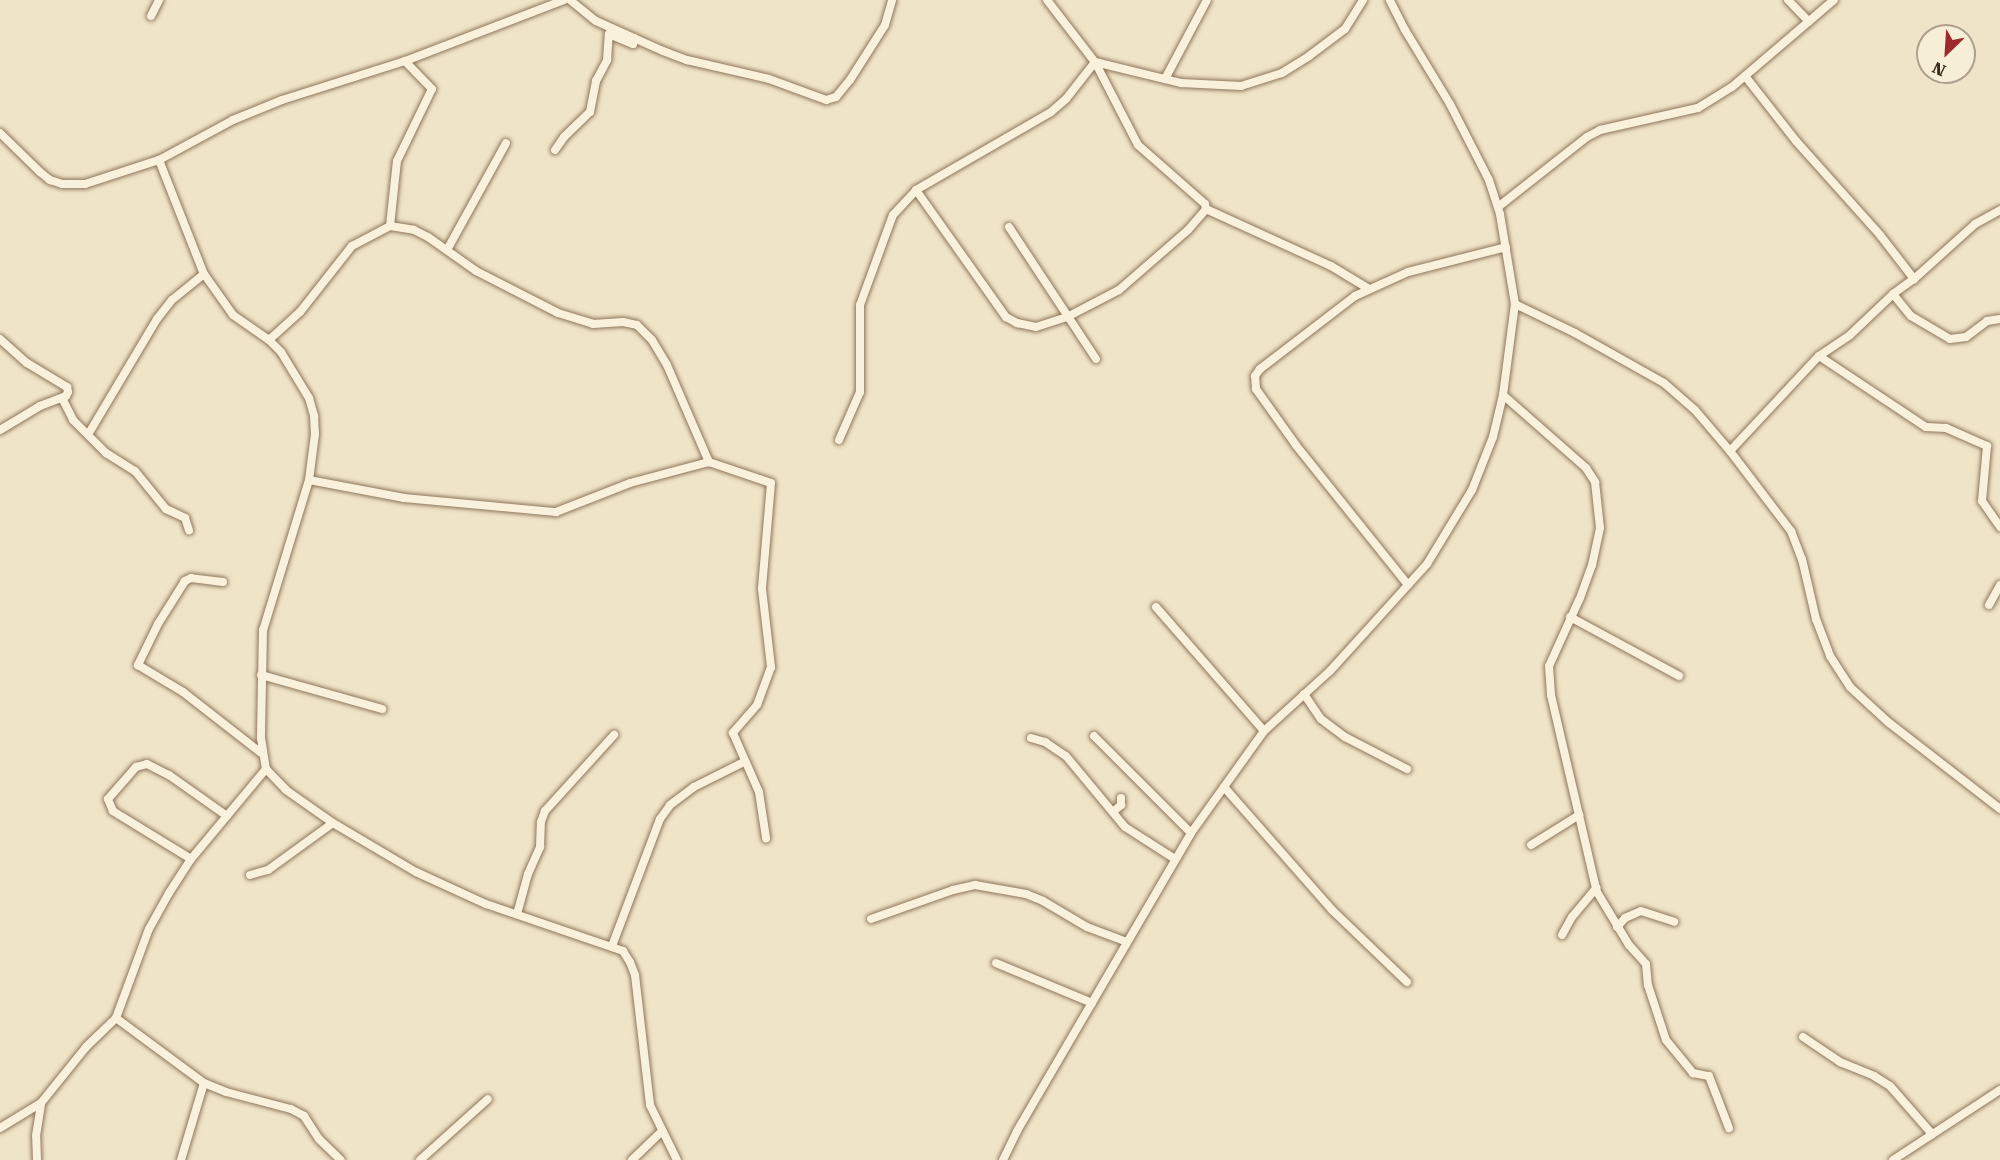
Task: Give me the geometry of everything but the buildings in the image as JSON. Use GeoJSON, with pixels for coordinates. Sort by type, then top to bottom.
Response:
{"type":"FeatureCollection","features":[{"type":"Feature","properties":{"kind":"street"},"geometry":{"type":"LineString","coordinates":[[151,16],[159,0]]}},
{"type":"Feature","properties":{"kind":"street"},"geometry":{"type":"LineString","coordinates":[[0,133],[50,180],[62,184],[85,184],[159,160],[233,120],[332,83],[405,61],[564,0]]}},
{"type":"Feature","properties":{"kind":"street"},"geometry":{"type":"LineString","coordinates":[[570,0],[597,21],[687,60],[769,79],[826,100],[836,97],[850,80],[885,25],[892,9],[892,0]]}},
{"type":"Feature","properties":{"kind":"street"},"geometry":{"type":"LineString","coordinates":[[1047,0],[1095,62],[1138,145],[1205,204],[1206,209],[1331,266],[1369,289]]}},
{"type":"Feature","properties":{"kind":"street"},"geometry":{"type":"LineString","coordinates":[[1165,79],[1207,0]]}},
{"type":"Feature","properties":{"kind":"street"},"geometry":{"type":"LineString","coordinates":[[1095,62],[1181,83],[1241,86],[1282,73],[1345,29],[1363,0]]}},
{"type":"Feature","properties":{"kind":"street"},"geometry":{"type":"LineString","coordinates":[[1004,1160],[1191,832],[1264,731],[1330,671],[1427,564],[1472,490],[1493,437],[1503,395],[1515,304],[1498,207],[1489,180],[1450,104],[1405,30],[1390,0]]}},
{"type":"Feature","properties":{"kind":"street"},"geometry":{"type":"LineString","coordinates":[[1788,0],[1809,22]]}},
{"type":"Feature","properties":{"kind":"street"},"geometry":{"type":"LineString","coordinates":[[1498,207],[1600,130],[1698,108],[1745,76],[1834,0]]}},
{"type":"Feature","properties":{"kind":"street"},"geometry":{"type":"LineString","coordinates":[[555,150],[564,137],[590,112],[596,81],[607,60],[609,34],[633,44],[634,38]]}},
{"type":"Feature","properties":{"kind":"street"},"geometry":{"type":"LineString","coordinates":[[390,226],[396,161],[432,89],[405,61]]}},
{"type":"Feature","properties":{"kind":"street"},"geometry":{"type":"LineString","coordinates":[[839,440],[860,392],[860,304],[893,215],[916,190],[1051,112],[1066,99],[1095,62]]}},
{"type":"Feature","properties":{"kind":"street"},"geometry":{"type":"LineString","coordinates":[[1745,76],[1796,141],[1880,235],[1914,279]]}},
{"type":"Feature","properties":{"kind":"street"},"geometry":{"type":"LineString","coordinates":[[447,250],[506,143]]}},
{"type":"Feature","properties":{"kind":"street"},"geometry":{"type":"LineString","coordinates":[[159,160],[204,274],[233,315],[269,340],[296,375],[309,399],[314,416],[315,434],[309,480],[263,630],[261,753],[266,769],[286,790],[333,823],[424,877],[486,904],[612,946],[626,955],[635,975],[650,1106],[677,1160]]}},
{"type":"Feature","properties":{"kind":"street"},"geometry":{"type":"LineString","coordinates":[[916,190],[1006,317],[1017,323],[1036,327],[1069,316],[1119,290],[1188,230],[1206,209]]}},
{"type":"Feature","properties":{"kind":"street"},"geometry":{"type":"LineString","coordinates":[[1730,451],[1819,356],[1850,336],[1893,294],[1914,279],[1975,224],[2000,210]]}},
{"type":"Feature","properties":{"kind":"street"},"geometry":{"type":"LineString","coordinates":[[269,340],[300,312],[352,246],[390,226],[414,230],[476,271],[572,318],[593,324],[637,324],[652,340],[667,365],[709,462]]}},
{"type":"Feature","properties":{"kind":"street"},"geometry":{"type":"LineString","coordinates":[[1009,226],[1096,359]]}},
{"type":"Feature","properties":{"kind":"street"},"geometry":{"type":"LineString","coordinates":[[1408,585],[1296,445],[1256,389],[1254,382],[1260,369],[1355,296],[1408,272],[1506,247]]}},
{"type":"Feature","properties":{"kind":"street"},"geometry":{"type":"LineString","coordinates":[[89,433],[157,319],[172,300],[204,274]]}},
{"type":"Feature","properties":{"kind":"street"},"geometry":{"type":"LineString","coordinates":[[1893,294],[1911,316],[1950,339],[1966,337],[1987,321],[2000,320]]}},
{"type":"Feature","properties":{"kind":"street"},"geometry":{"type":"LineString","coordinates":[[1515,304],[1575,333],[1664,383],[1695,410],[1730,451],[1791,531],[1827,647],[1850,687],[1888,722],[2000,810]]}},
{"type":"Feature","properties":{"kind":"street"},"geometry":{"type":"LineString","coordinates":[[0,339],[27,363],[67,387],[68,392],[62,398],[40,406],[0,430]]}},
{"type":"Feature","properties":{"kind":"street"},"geometry":{"type":"LineString","coordinates":[[1819,356],[1926,427],[1946,428],[1987,446],[1982,501],[2000,527]]}},
{"type":"Feature","properties":{"kind":"street"},"geometry":{"type":"LineString","coordinates":[[1503,395],[1586,468],[1595,482],[1600,528],[1592,566],[1551,657],[1548,674],[1551,695],[1596,888],[1617,927],[1646,964],[1648,985],[1666,1040],[1693,1073],[1708,1076],[1729,1128]]}},
{"type":"Feature","properties":{"kind":"street"},"geometry":{"type":"LineString","coordinates":[[62,398],[73,420],[89,433],[106,453],[135,471],[159,503],[185,518],[189,530]]}},
{"type":"Feature","properties":{"kind":"street"},"geometry":{"type":"LineString","coordinates":[[309,480],[404,498],[556,512],[630,483],[709,462],[769,481],[772,489],[762,589],[771,667],[757,705],[733,733],[759,792],[766,838]]}},
{"type":"Feature","properties":{"kind":"street"},"geometry":{"type":"LineString","coordinates":[[223,582],[191,578],[185,581],[144,648],[138,665],[183,692],[261,753]]}},
{"type":"Feature","properties":{"kind":"street"},"geometry":{"type":"LineString","coordinates":[[1989,605],[2000,585]]}},
{"type":"Feature","properties":{"kind":"street"},"geometry":{"type":"LineString","coordinates":[[1156,607],[1264,731]]}},
{"type":"Feature","properties":{"kind":"street"},"geometry":{"type":"LineString","coordinates":[[1570,618],[1679,676]]}},
{"type":"Feature","properties":{"kind":"street"},"geometry":{"type":"LineString","coordinates":[[261,675],[382,709]]}},
{"type":"Feature","properties":{"kind":"street"},"geometry":{"type":"LineString","coordinates":[[1304,694],[1321,719],[1345,737],[1407,769]]}},
{"type":"Feature","properties":{"kind":"street"},"geometry":{"type":"LineString","coordinates":[[518,914],[528,874],[540,847],[541,822],[545,811],[614,735]]}},
{"type":"Feature","properties":{"kind":"street"},"geometry":{"type":"LineString","coordinates":[[1095,736],[1191,832]]}},
{"type":"Feature","properties":{"kind":"street"},"geometry":{"type":"LineString","coordinates":[[1032,738],[1045,742],[1066,756],[1125,827],[1175,859]]}},
{"type":"Feature","properties":{"kind":"street"},"geometry":{"type":"LineString","coordinates":[[612,946],[660,819],[670,805],[694,787],[744,762]]}},
{"type":"Feature","properties":{"kind":"street"},"geometry":{"type":"LineString","coordinates":[[191,859],[113,811],[108,798],[136,767],[147,764],[169,775],[227,816]]}},
{"type":"Feature","properties":{"kind":"street"},"geometry":{"type":"LineString","coordinates":[[0,1128],[41,1103],[86,1047],[116,1018],[149,929],[191,859],[266,769]]}},
{"type":"Feature","properties":{"kind":"street"},"geometry":{"type":"LineString","coordinates":[[1224,787],[1332,910],[1407,982]]}},
{"type":"Feature","properties":{"kind":"street"},"geometry":{"type":"LineString","coordinates":[[1113,812],[1121,805],[1121,798]]}},
{"type":"Feature","properties":{"kind":"street"},"geometry":{"type":"LineString","coordinates":[[1531,845],[1579,815]]}},
{"type":"Feature","properties":{"kind":"street"},"geometry":{"type":"LineString","coordinates":[[250,875],[268,870],[333,823]]}},
{"type":"Feature","properties":{"kind":"street"},"geometry":{"type":"LineString","coordinates":[[871,919],[953,890],[975,885],[1026,894],[1044,901],[1087,927],[1127,942]]}},
{"type":"Feature","properties":{"kind":"street"},"geometry":{"type":"LineString","coordinates":[[1562,935],[1572,917],[1596,888]]}},
{"type":"Feature","properties":{"kind":"street"},"geometry":{"type":"LineString","coordinates":[[1617,927],[1626,918],[1641,911],[1674,922]]}},
{"type":"Feature","properties":{"kind":"street"},"geometry":{"type":"LineString","coordinates":[[996,963],[1092,1003]]}},
{"type":"Feature","properties":{"kind":"street"},"geometry":{"type":"LineString","coordinates":[[116,1018],[204,1083],[226,1092],[291,1109],[304,1116],[320,1139],[341,1160]]}},
{"type":"Feature","properties":{"kind":"street"},"geometry":{"type":"LineString","coordinates":[[1803,1037],[1840,1062],[1874,1076],[1890,1086],[1932,1134]]}},
{"type":"Feature","properties":{"kind":"street"},"geometry":{"type":"LineString","coordinates":[[181,1160],[204,1083]]}},
{"type":"Feature","properties":{"kind":"street"},"geometry":{"type":"LineString","coordinates":[[1893,1160],[2000,1090]]}},
{"type":"Feature","properties":{"kind":"street"},"geometry":{"type":"LineString","coordinates":[[420,1160],[488,1099]]}},
{"type":"Feature","properties":{"kind":"street"},"geometry":{"type":"LineString","coordinates":[[38,1160],[36,1136],[41,1103]]}},
{"type":"Feature","properties":{"kind":"street"},"geometry":{"type":"LineString","coordinates":[[632,1160],[662,1131]]}}]}
